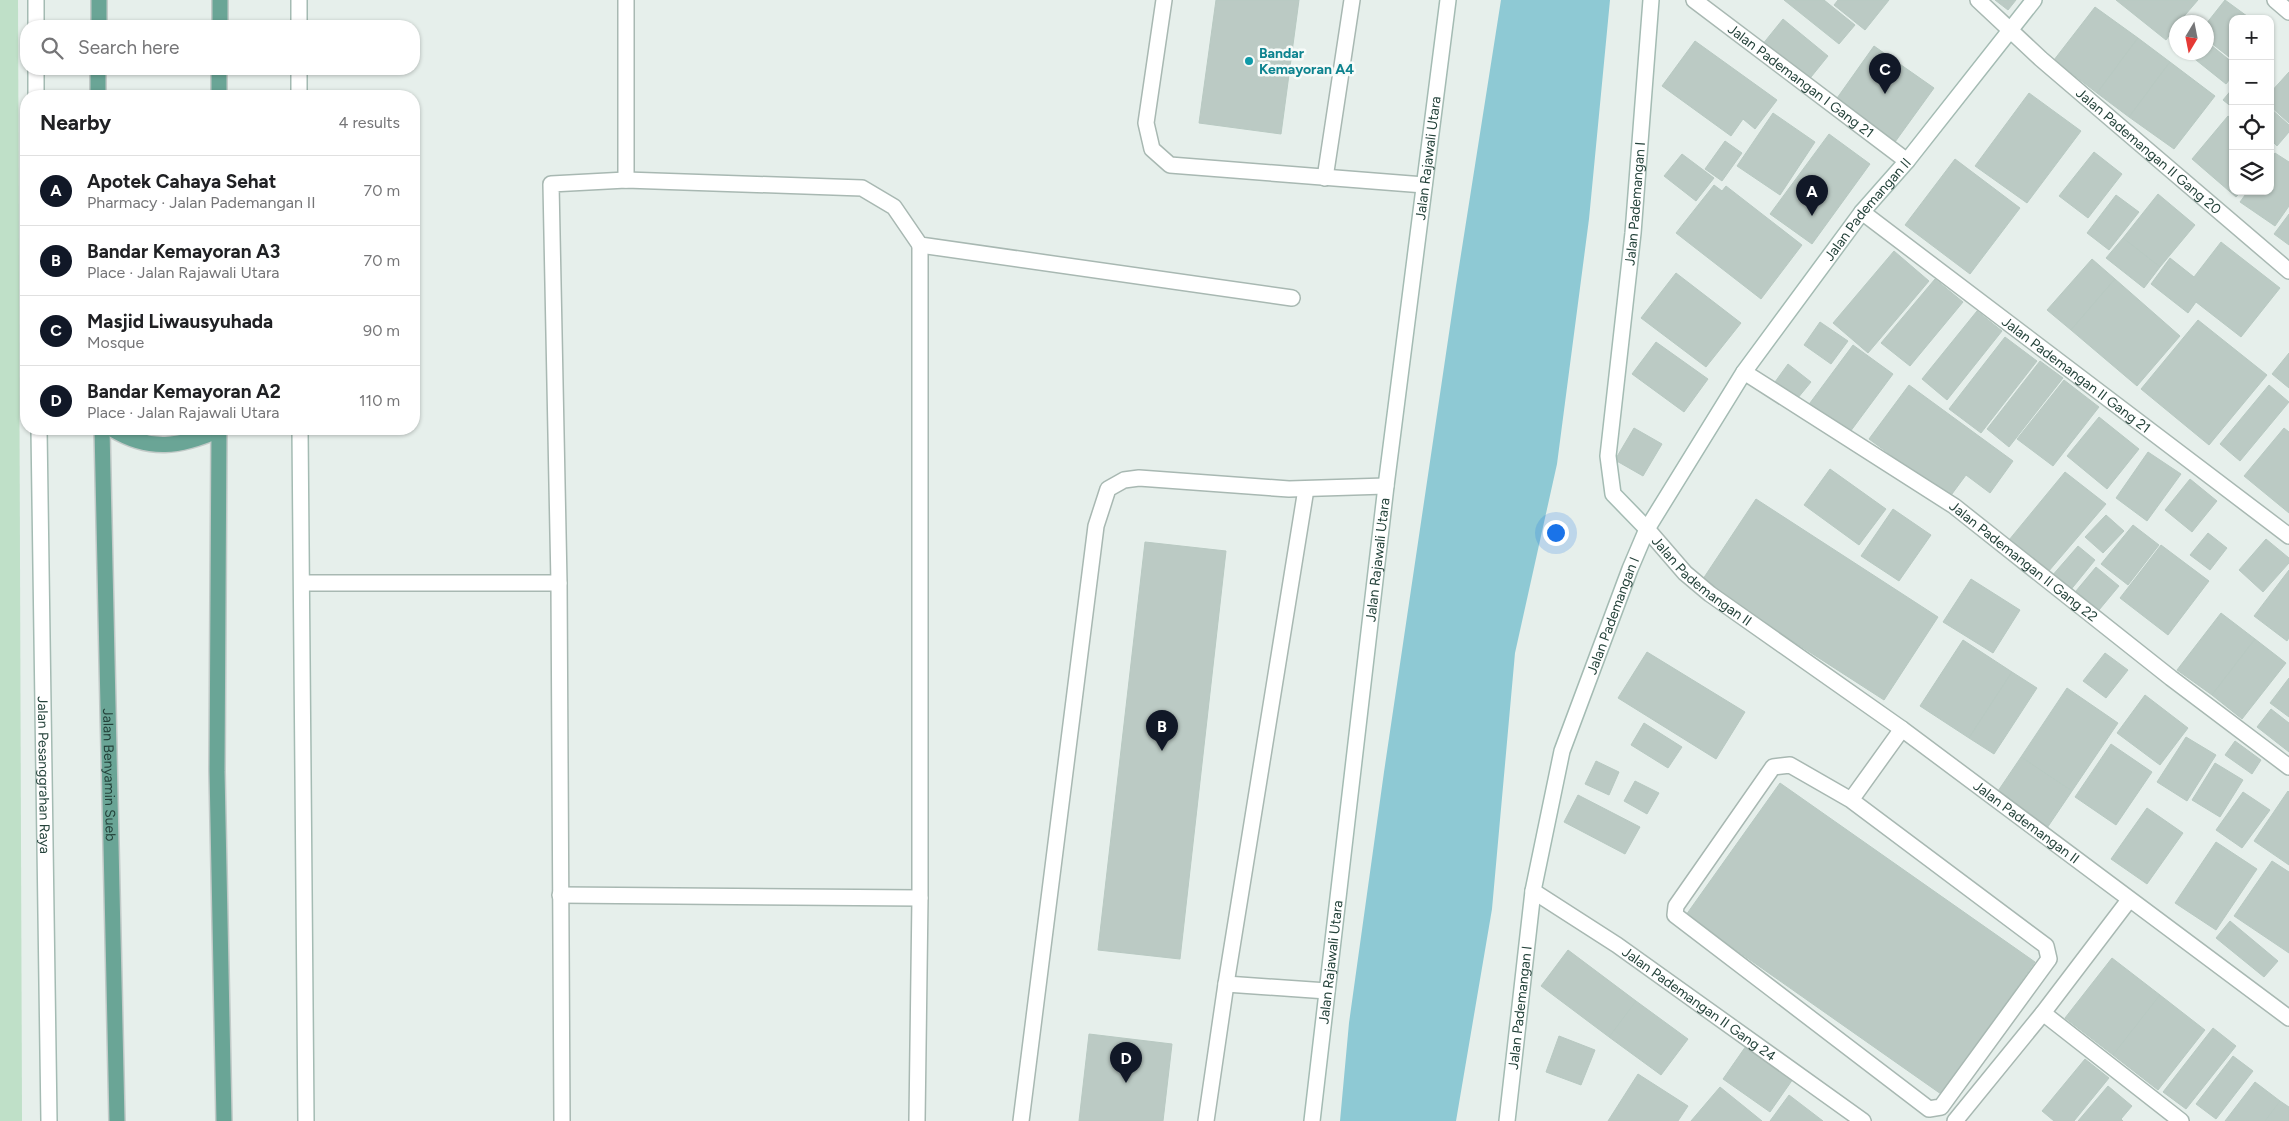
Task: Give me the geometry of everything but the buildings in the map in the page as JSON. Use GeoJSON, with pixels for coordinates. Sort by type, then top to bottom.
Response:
{"type":"FeatureCollection","features":[{"type":"Feature","properties":{"kind":"main road"},"geometry":{"type":"LineString","coordinates":[[99,0],[99,20]]}},
{"type":"Feature","properties":{"kind":"main road"},"geometry":{"type":"LineString","coordinates":[[220,0],[220,20]]}},
{"type":"Feature","properties":{"kind":"main road"},"geometry":{"type":"LineString","coordinates":[[98,75],[98,90]]}},
{"type":"Feature","properties":{"kind":"main road"},"geometry":{"type":"LineString","coordinates":[[219,75],[219,90]]}},
{"type":"Feature","properties":{"kind":"main road","name":"Jalan Benyamin Sueb"},"geometry":{"type":"LineString","coordinates":[[102,435],[117,1121]]}},
{"type":"Feature","properties":{"kind":"main road"},"geometry":{"type":"LineString","coordinates":[[126,435],[142,442],[166,445],[193,442],[208,435]]}},
{"type":"Feature","properties":{"kind":"main road"},"geometry":{"type":"LineString","coordinates":[[219,435],[217,771],[224,1121]]}},
{"type":"Feature","properties":{"kind":"street"},"geometry":{"type":"LineString","coordinates":[[36,0],[36,20]]}},
{"type":"Feature","properties":{"kind":"street"},"geometry":{"type":"LineString","coordinates":[[299,0],[299,20]]}},
{"type":"Feature","properties":{"kind":"street"},"geometry":{"type":"LineString","coordinates":[[626,0],[626,180]]}},
{"type":"Feature","properties":{"kind":"street"},"geometry":{"type":"LineString","coordinates":[[1164,0],[1146,123],[1152,149],[1170,165],[1424,185]]}},
{"type":"Feature","properties":{"kind":"street"},"geometry":{"type":"LineString","coordinates":[[1325,178],[1352,0]]}},
{"type":"Feature","properties":{"kind":"street","name":"Jalan Rajawali Utara"},"geometry":{"type":"LineString","coordinates":[[1312,1121],[1386,486],[1448,0]]}},
{"type":"Feature","properties":{"kind":"street","name":"Jalan Pademangan I"},"geometry":{"type":"LineString","coordinates":[[1509,1119],[1533,892],[1562,751],[1630,569],[1647,530],[1613,494],[1608,456],[1633,233],[1651,0]]}},
{"type":"Feature","properties":{"kind":"street","name":"Jalan Pademangan I Gang 21"},"geometry":{"type":"LineString","coordinates":[[1694,0],[1907,161]]}},
{"type":"Feature","properties":{"kind":"street","name":"Jalan Pademangan II Gang 20"},"geometry":{"type":"LineString","coordinates":[[1978,0],[2041,59],[2289,271]]}},
{"type":"Feature","properties":{"kind":"street","name":"Jalan Pademangan II"},"geometry":{"type":"LineString","coordinates":[[2034,0],[1907,161],[1862,212],[1744,372],[1647,530],[1685,573],[1710,594],[1897,737],[2129,900],[2289,1018]]}},
{"type":"Feature","properties":{"kind":"street"},"geometry":{"type":"LineString","coordinates":[[2275,0],[2289,12]]}},
{"type":"Feature","properties":{"kind":"street"},"geometry":{"type":"LineString","coordinates":[[36,75],[36,90]]}},
{"type":"Feature","properties":{"kind":"street"},"geometry":{"type":"LineString","coordinates":[[299,75],[299,90]]}},
{"type":"Feature","properties":{"kind":"street"},"geometry":{"type":"LineString","coordinates":[[562,1121],[559,583],[551,184],[626,180],[862,188],[894,207],[920,245],[920,898],[917,1121]]}},
{"type":"Feature","properties":{"kind":"street","name":"Jalan Pademangan II Gang 21"},"geometry":{"type":"LineString","coordinates":[[1862,212],[2289,536]]}},
{"type":"Feature","properties":{"kind":"street"},"geometry":{"type":"LineString","coordinates":[[920,245],[1292,298]]}},
{"type":"Feature","properties":{"kind":"street","name":"Jalan Pademangan II Gang 22"},"geometry":{"type":"LineString","coordinates":[[1744,372],[1954,506],[2171,678],[2289,767]]}},
{"type":"Feature","properties":{"kind":"street","name":"Jalan Pesanggrahan Raya"},"geometry":{"type":"LineString","coordinates":[[39,435],[49,1121]]}},
{"type":"Feature","properties":{"kind":"street"},"geometry":{"type":"LineString","coordinates":[[300,435],[306,1121]]}},
{"type":"Feature","properties":{"kind":"street"},"geometry":{"type":"LineString","coordinates":[[1021,1121],[1096,526],[1108,488],[1124,480],[1139,478],[1306,489],[1386,486]]}},
{"type":"Feature","properties":{"kind":"street"},"geometry":{"type":"LineString","coordinates":[[1206,1121],[1226,984],[1306,489]]}},
{"type":"Feature","properties":{"kind":"street"},"geometry":{"type":"LineString","coordinates":[[302,583],[559,583]]}},
{"type":"Feature","properties":{"kind":"street"},"geometry":{"type":"LineString","coordinates":[[1850,800],[1897,737]]}},
{"type":"Feature","properties":{"kind":"street"},"geometry":{"type":"LineString","coordinates":[[1790,765],[1850,800],[2046,946],[2050,959],[1941,1106],[1929,1108],[1675,915],[1676,906],[1773,767],[1790,765]]}},
{"type":"Feature","properties":{"kind":"street","name":"Jalan Pademangan II Gang 24"},"geometry":{"type":"LineString","coordinates":[[1533,892],[1617,945],[1863,1121]]}},
{"type":"Feature","properties":{"kind":"street"},"geometry":{"type":"LineString","coordinates":[[560,895],[920,898]]}},
{"type":"Feature","properties":{"kind":"street"},"geometry":{"type":"LineString","coordinates":[[1955,1121],[2042,1014],[2129,900]]}},
{"type":"Feature","properties":{"kind":"street"},"geometry":{"type":"LineString","coordinates":[[1226,984],[1328,992]]}},
{"type":"Feature","properties":{"kind":"street"},"geometry":{"type":"LineString","coordinates":[[2042,1014],[2181,1121]]}},
{"type":"Feature","properties":{"kind":"green space"},"geometry":{"type":"Polygon","coordinates":[[[0,0],[18,0],[22,1121],[0,1121],[0,0]]]}},
{"type":"Feature","properties":{"kind":"water"},"geometry":{"type":"Polygon","coordinates":[[[1501,0],[1610,0],[1589,219],[1557,464],[1515,653],[1492,909],[1456,1121],[1340,1121],[1349,1023],[1384,772],[1456,286],[1501,0]]]}},
{"type":"Feature","properties":{"kind":"place","name":"Bandar Kemayoran A4"},"geometry":{"type":"Point","coordinates":[1249,61]}},
{"type":"Feature","properties":{"kind":"place","name":"Masjid Liwausyuhada"},"geometry":{"type":"Point","coordinates":[1885,94]}},
{"type":"Feature","properties":{"kind":"place","name":"Apotek Cahaya Sehat"},"geometry":{"type":"Point","coordinates":[1812,216]}},
{"type":"Feature","properties":{"kind":"place","name":"Bandar Kemayoran A3"},"geometry":{"type":"Point","coordinates":[1162,751]}},
{"type":"Feature","properties":{"kind":"place","name":"Bandar Kemayoran A2"},"geometry":{"type":"Point","coordinates":[1126,1083]}}]}
